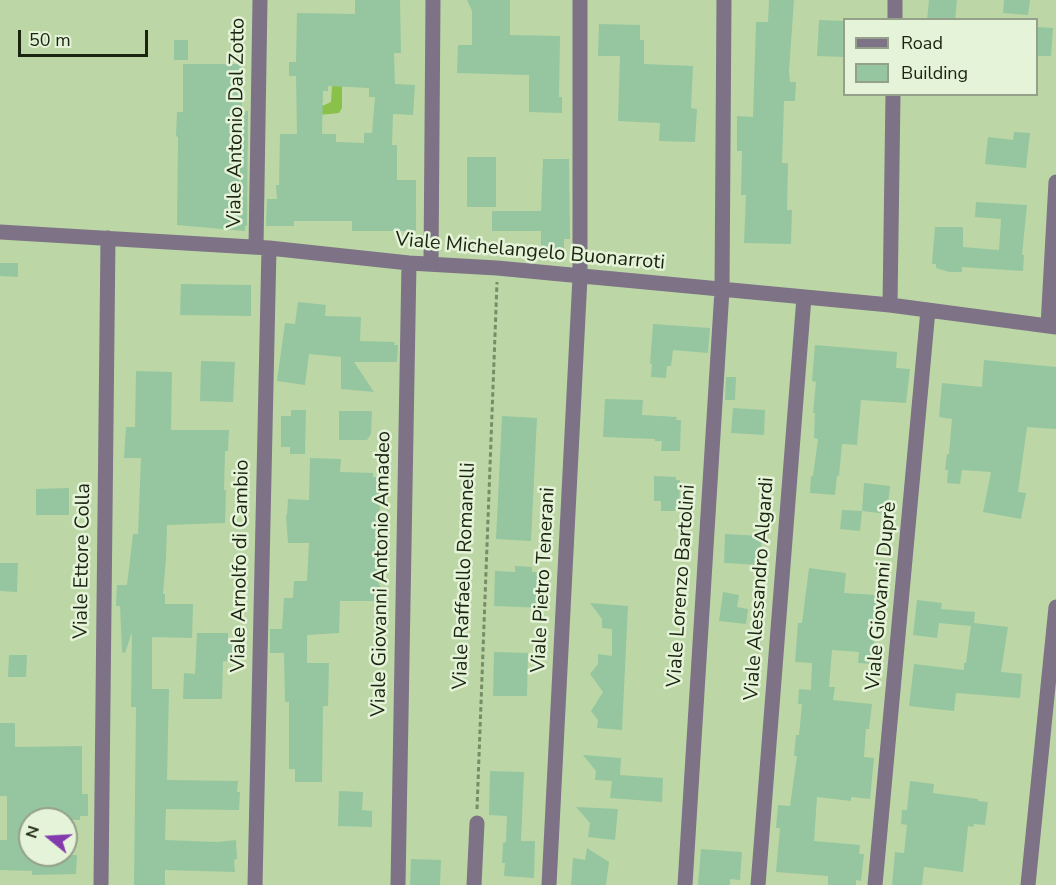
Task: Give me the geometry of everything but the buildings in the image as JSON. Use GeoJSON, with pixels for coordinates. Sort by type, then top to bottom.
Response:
{"type":"FeatureCollection","features":[{"type":"Feature","properties":{"kind":"street","name":"Viale Antonio Dal Zotto"},"geometry":{"type":"LineString","coordinates":[[260,0],[262,248]]}},
{"type":"Feature","properties":{"kind":"street"},"geometry":{"type":"LineString","coordinates":[[431,264],[434,0]]}},
{"type":"Feature","properties":{"kind":"street","name":"Viale Pietro Tenerani"},"geometry":{"type":"LineString","coordinates":[[549,885],[580,277],[580,0]]}},
{"type":"Feature","properties":{"kind":"street","name":"Viale Lorenzo Bartolini"},"geometry":{"type":"LineString","coordinates":[[685,885],[722,290],[724,0]]}},
{"type":"Feature","properties":{"kind":"street"},"geometry":{"type":"LineString","coordinates":[[895,0],[895,18]]}},
{"type":"Feature","properties":{"kind":"street"},"geometry":{"type":"LineString","coordinates":[[890,305],[893,96]]}},
{"type":"Feature","properties":{"kind":"street"},"geometry":{"type":"LineString","coordinates":[[1052,326],[1056,182]]}},
{"type":"Feature","properties":{"kind":"street","name":"Viale Michelangelo Buonarroti"},"geometry":{"type":"LineString","coordinates":[[0,232],[262,248],[409,263],[497,268],[890,305],[1052,326]]}},
{"type":"Feature","properties":{"kind":"street","name":"Viale Ettore Colla"},"geometry":{"type":"LineString","coordinates":[[101,885],[108,238]]}},
{"type":"Feature","properties":{"kind":"street","name":"Viale Arnolfo di Cambio"},"geometry":{"type":"LineString","coordinates":[[255,885],[262,248]]}},
{"type":"Feature","properties":{"kind":"street","name":"Viale Giovanni Antonio Amadeo"},"geometry":{"type":"LineString","coordinates":[[398,885],[409,263]]}},
{"type":"Feature","properties":{"kind":"street","name":"Viale Alessandro Algardi"},"geometry":{"type":"LineString","coordinates":[[758,885],[804,297]]}},
{"type":"Feature","properties":{"kind":"street","name":"Viale Giovanni Duprè"},"geometry":{"type":"LineString","coordinates":[[875,885],[928,310]]}},
{"type":"Feature","properties":{"kind":"street"},"geometry":{"type":"LineString","coordinates":[[1028,885],[1056,607]]}},
{"type":"Feature","properties":{"kind":"street"},"geometry":{"type":"LineString","coordinates":[[474,885],[477,823]]}},
{"type":"Feature","properties":{"kind":"path","name":"Viale Raffaello Romanelli"},"geometry":{"type":"LineString","coordinates":[[477,823],[497,268]]}},
{"type":"Feature","properties":{"kind":"shaded area"},"geometry":{"type":"Polygon","coordinates":[[[342,85],[342,108],[339,113],[319,115],[320,107],[331,102],[332,86],[342,85]]]}}]}
